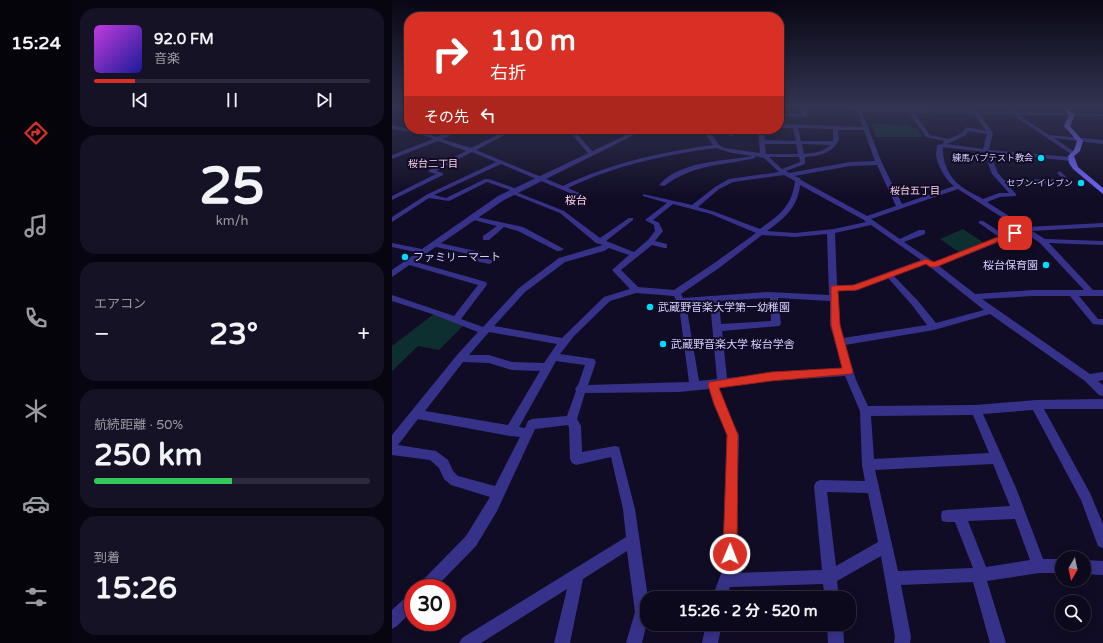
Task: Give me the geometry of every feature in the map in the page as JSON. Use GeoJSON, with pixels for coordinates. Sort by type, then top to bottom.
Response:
{"type":"FeatureCollection","features":[{"type":"Feature","properties":{"kind":"main road"},"geometry":{"type":"LineString","coordinates":[[1077,137],[1080,140],[1079,148],[1073,156],[1075,168],[1101,189]]}},
{"type":"Feature","properties":{"kind":"street"},"geometry":{"type":"LineString","coordinates":[[430,137],[500,162],[584,197]]}},
{"type":"Feature","properties":{"kind":"street"},"geometry":{"type":"LineString","coordinates":[[392,157],[443,137]]}},
{"type":"Feature","properties":{"kind":"street"},"geometry":{"type":"LineString","coordinates":[[392,198],[441,174],[431,171],[497,137]]}},
{"type":"Feature","properties":{"kind":"street"},"geometry":{"type":"LineString","coordinates":[[577,137],[591,153]]}},
{"type":"Feature","properties":{"kind":"street"},"geometry":{"type":"LineString","coordinates":[[392,274],[472,218],[514,191],[624,137]]}},
{"type":"Feature","properties":{"kind":"street"},"geometry":{"type":"LineString","coordinates":[[711,137],[717,146],[725,150],[762,156],[785,173],[798,179],[869,221],[930,263],[992,311],[1089,378],[1103,392]]}},
{"type":"Feature","properties":{"kind":"street"},"geometry":{"type":"LineString","coordinates":[[762,137],[762,156]]}},
{"type":"Feature","properties":{"kind":"street"},"geometry":{"type":"LineString","coordinates":[[785,173],[802,164],[798,137]]}},
{"type":"Feature","properties":{"kind":"street"},"geometry":{"type":"LineString","coordinates":[[662,185],[672,178],[696,166],[762,156],[801,155],[826,150],[834,143],[836,137]]}},
{"type":"Feature","properties":{"kind":"street"},"geometry":{"type":"LineString","coordinates":[[869,137],[879,163],[900,207]]}},
{"type":"Feature","properties":{"kind":"street"},"geometry":{"type":"LineString","coordinates":[[932,137],[950,141]]}},
{"type":"Feature","properties":{"kind":"street"},"geometry":{"type":"LineString","coordinates":[[940,144],[958,137]]}},
{"type":"Feature","properties":{"kind":"street"},"geometry":{"type":"LineString","coordinates":[[982,202],[999,195],[1014,195],[995,174],[986,151],[989,137]]}},
{"type":"Feature","properties":{"kind":"street"},"geometry":{"type":"LineString","coordinates":[[1047,137],[1073,156]]}},
{"type":"Feature","properties":{"kind":"street"},"geometry":{"type":"LineString","coordinates":[[1055,137],[1103,142]]}},
{"type":"Feature","properties":{"kind":"street"},"geometry":{"type":"LineString","coordinates":[[763,142],[834,143]]}},
{"type":"Feature","properties":{"kind":"street"},"geometry":{"type":"LineString","coordinates":[[940,144],[986,151],[1073,156]]}},
{"type":"Feature","properties":{"kind":"street"},"geometry":{"type":"LineString","coordinates":[[940,144],[939,156],[941,163],[953,183],[1043,240],[1092,294]]}},
{"type":"Feature","properties":{"kind":"street"},"geometry":{"type":"LineString","coordinates":[[563,188],[591,174],[636,159],[674,151],[717,146]]}},
{"type":"Feature","properties":{"kind":"street"},"geometry":{"type":"LineString","coordinates":[[392,220],[428,196],[500,162]]}},
{"type":"Feature","properties":{"kind":"street"},"geometry":{"type":"LineString","coordinates":[[693,208],[717,188],[731,180],[850,164],[879,163]]}},
{"type":"Feature","properties":{"kind":"street"},"geometry":{"type":"LineString","coordinates":[[1002,182],[1068,181],[1060,173]]}},
{"type":"Feature","properties":{"kind":"street"},"geometry":{"type":"LineString","coordinates":[[679,297],[716,266],[787,212],[797,188],[798,179]]}},
{"type":"Feature","properties":{"kind":"street"},"geometry":{"type":"LineString","coordinates":[[437,206],[445,200],[487,180],[562,212],[605,243],[635,255]]}},
{"type":"Feature","properties":{"kind":"street"},"geometry":{"type":"LineString","coordinates":[[645,195],[713,213],[761,232],[789,235],[831,232],[869,221],[900,207],[958,187]]}},
{"type":"Feature","properties":{"kind":"street"},"geometry":{"type":"LineString","coordinates":[[428,196],[445,200]]}},
{"type":"Feature","properties":{"kind":"street"},"geometry":{"type":"LineString","coordinates":[[636,290],[616,270],[651,242],[659,231],[657,224],[648,220],[672,202]]}},
{"type":"Feature","properties":{"kind":"street"},"geometry":{"type":"LineString","coordinates":[[472,218],[520,229],[560,249]]}},
{"type":"Feature","properties":{"kind":"street"},"geometry":{"type":"LineString","coordinates":[[392,444],[460,358],[522,290],[553,265],[570,257],[601,249],[605,243],[632,219]]}},
{"type":"Feature","properties":{"kind":"street"},"geometry":{"type":"LineString","coordinates":[[982,222],[1004,237]]}},
{"type":"Feature","properties":{"kind":"street"},"geometry":{"type":"LineString","coordinates":[[486,238],[503,225]]}},
{"type":"Feature","properties":{"kind":"street"},"geometry":{"type":"LineString","coordinates":[[834,288],[854,288],[1026,229],[1103,226]]}},
{"type":"Feature","properties":{"kind":"street"},"geometry":{"type":"LineString","coordinates":[[831,232],[835,325],[848,372],[865,411],[868,465],[893,578],[903,637],[902,643]]}},
{"type":"Feature","properties":{"kind":"street"},"geometry":{"type":"LineString","coordinates":[[898,242],[922,232]]}},
{"type":"Feature","properties":{"kind":"street"},"geometry":{"type":"LineString","coordinates":[[1043,240],[1103,243]]}},
{"type":"Feature","properties":{"kind":"street"},"geometry":{"type":"LineString","coordinates":[[651,242],[664,246]]}},
{"type":"Feature","properties":{"kind":"street"},"geometry":{"type":"LineString","coordinates":[[435,244],[477,254],[475,258],[489,262]]}},
{"type":"Feature","properties":{"kind":"street"},"geometry":{"type":"LineString","coordinates":[[392,245],[424,252]]}},
{"type":"Feature","properties":{"kind":"street"},"geometry":{"type":"LineString","coordinates":[[409,262],[482,284],[456,319]]}},
{"type":"Feature","properties":{"kind":"street"},"geometry":{"type":"LineString","coordinates":[[890,275],[934,327]]}},
{"type":"Feature","properties":{"kind":"street"},"geometry":{"type":"LineString","coordinates":[[510,431],[564,342],[607,299],[636,290],[679,297],[714,298],[774,295],[834,298]]}},
{"type":"Feature","properties":{"kind":"street"},"geometry":{"type":"LineString","coordinates":[[973,297],[1033,293],[1103,293]]}},
{"type":"Feature","properties":{"kind":"street"},"geometry":{"type":"LineString","coordinates":[[1073,294],[1096,322],[1103,322]]}},
{"type":"Feature","properties":{"kind":"street"},"geometry":{"type":"LineString","coordinates":[[717,328],[776,324],[774,295]]}},
{"type":"Feature","properties":{"kind":"street"},"geometry":{"type":"LineString","coordinates":[[679,297],[695,386]]}},
{"type":"Feature","properties":{"kind":"street"},"geometry":{"type":"LineString","coordinates":[[392,298],[485,329],[564,342]]}},
{"type":"Feature","properties":{"kind":"street"},"geometry":{"type":"LineString","coordinates":[[714,298],[717,328],[719,404],[733,435],[729,571],[722,591]]}},
{"type":"Feature","properties":{"kind":"street"},"geometry":{"type":"LineString","coordinates":[[840,342],[934,327],[992,311]]}},
{"type":"Feature","properties":{"kind":"street"},"geometry":{"type":"LineString","coordinates":[[460,358],[489,359],[512,366],[551,362],[590,362],[580,389],[572,420],[575,426],[576,459],[615,451],[629,509],[642,612],[634,643]]}},
{"type":"Feature","properties":{"kind":"street"},"geometry":{"type":"LineString","coordinates":[[580,389],[695,386],[771,376],[848,372]]}},
{"type":"Feature","properties":{"kind":"street"},"geometry":{"type":"LineString","coordinates":[[1089,378],[1103,376]]}},
{"type":"Feature","properties":{"kind":"street"},"geometry":{"type":"LineString","coordinates":[[865,411],[976,410],[1036,404],[1103,404]]}},
{"type":"Feature","properties":{"kind":"street"},"geometry":{"type":"LineString","coordinates":[[1036,404],[1086,497],[1103,541]]}},
{"type":"Feature","properties":{"kind":"street"},"geometry":{"type":"LineString","coordinates":[[976,410],[1019,512],[1039,566]]}},
{"type":"Feature","properties":{"kind":"street"},"geometry":{"type":"LineString","coordinates":[[416,414],[527,433]]}},
{"type":"Feature","properties":{"kind":"street"},"geometry":{"type":"LineString","coordinates":[[434,579],[472,541],[498,493],[532,424],[572,420]]}},
{"type":"Feature","properties":{"kind":"street"},"geometry":{"type":"LineString","coordinates":[[392,450],[432,455],[444,464],[448,475],[455,481],[498,493]]}},
{"type":"Feature","properties":{"kind":"street"},"geometry":{"type":"LineString","coordinates":[[868,465],[997,458]]}},
{"type":"Feature","properties":{"kind":"street"},"geometry":{"type":"LineString","coordinates":[[831,591],[820,486],[873,487]]}},
{"type":"Feature","properties":{"kind":"street"},"geometry":{"type":"LineString","coordinates":[[998,643],[980,574],[953,516],[1019,512]]}},
{"type":"Feature","properties":{"kind":"street"},"geometry":{"type":"LineString","coordinates":[[467,643],[633,540]]}},
{"type":"Feature","properties":{"kind":"street"},"geometry":{"type":"LineString","coordinates":[[726,580],[830,577],[885,546]]}},
{"type":"Feature","properties":{"kind":"street"},"geometry":{"type":"LineString","coordinates":[[893,578],[980,574],[1039,566],[1055,566]]}},
{"type":"Feature","properties":{"kind":"street"},"geometry":{"type":"LineString","coordinates":[[1091,567],[1103,568]]}},
{"type":"Feature","properties":{"kind":"street"},"geometry":{"type":"LineString","coordinates":[[562,643],[577,575]]}},
{"type":"Feature","properties":{"kind":"street"},"geometry":{"type":"LineString","coordinates":[[394,615],[404,607]]}},
{"type":"Feature","properties":{"kind":"street"},"geometry":{"type":"LineString","coordinates":[[710,643],[713,631]]}},
{"type":"Feature","properties":{"kind":"street"},"geometry":{"type":"LineString","coordinates":[[835,631],[836,643]]}},
{"type":"Feature","properties":{"kind":"green space"},"geometry":{"type":"Polygon","coordinates":[[[963,229],[984,243],[959,252],[940,239],[963,229]]]}},
{"type":"Feature","properties":{"kind":"green space"},"geometry":{"type":"Polygon","coordinates":[[[434,314],[463,326],[439,350],[418,346],[392,371],[392,346],[434,314]]]}},
{"type":"Feature","properties":{"kind":"place","name":"練馬バプテスト教会"},"geometry":{"type":"Point","coordinates":[1041,158]}},
{"type":"Feature","properties":{"kind":"place","name":"セブン-イレブン"},"geometry":{"type":"Point","coordinates":[1081,183]}},
{"type":"Feature","properties":{"kind":"place","name":"ファミリーマート"},"geometry":{"type":"Point","coordinates":[405,257]}},
{"type":"Feature","properties":{"kind":"place","name":"桜台保育園"},"geometry":{"type":"Point","coordinates":[1046,265]}},
{"type":"Feature","properties":{"kind":"place","name":"武蔵野音楽大学第一幼稚園"},"geometry":{"type":"Point","coordinates":[650,307]}},
{"type":"Feature","properties":{"kind":"place","name":"武蔵野音楽大学 桜台学舎"},"geometry":{"type":"Point","coordinates":[663,344]}},
{"type":"Feature","properties":{"kind":"district","name":"桜台二丁目"},"geometry":{"type":"Point","coordinates":[433,163]}},
{"type":"Feature","properties":{"kind":"district","name":"桜台五丁目"},"geometry":{"type":"Point","coordinates":[915,190]}},
{"type":"Feature","properties":{"kind":"district","name":"桜台"},"geometry":{"type":"Point","coordinates":[576,200]}},
{"type":"Feature","properties":{"kind":"route"},"geometry":{"type":"LineString","coordinates":[[730,554],[733,435],[719,404],[713,385],[771,376],[848,372],[835,325],[834,288],[854,288],[926,261],[933,265],[1015,233]]}}]}
